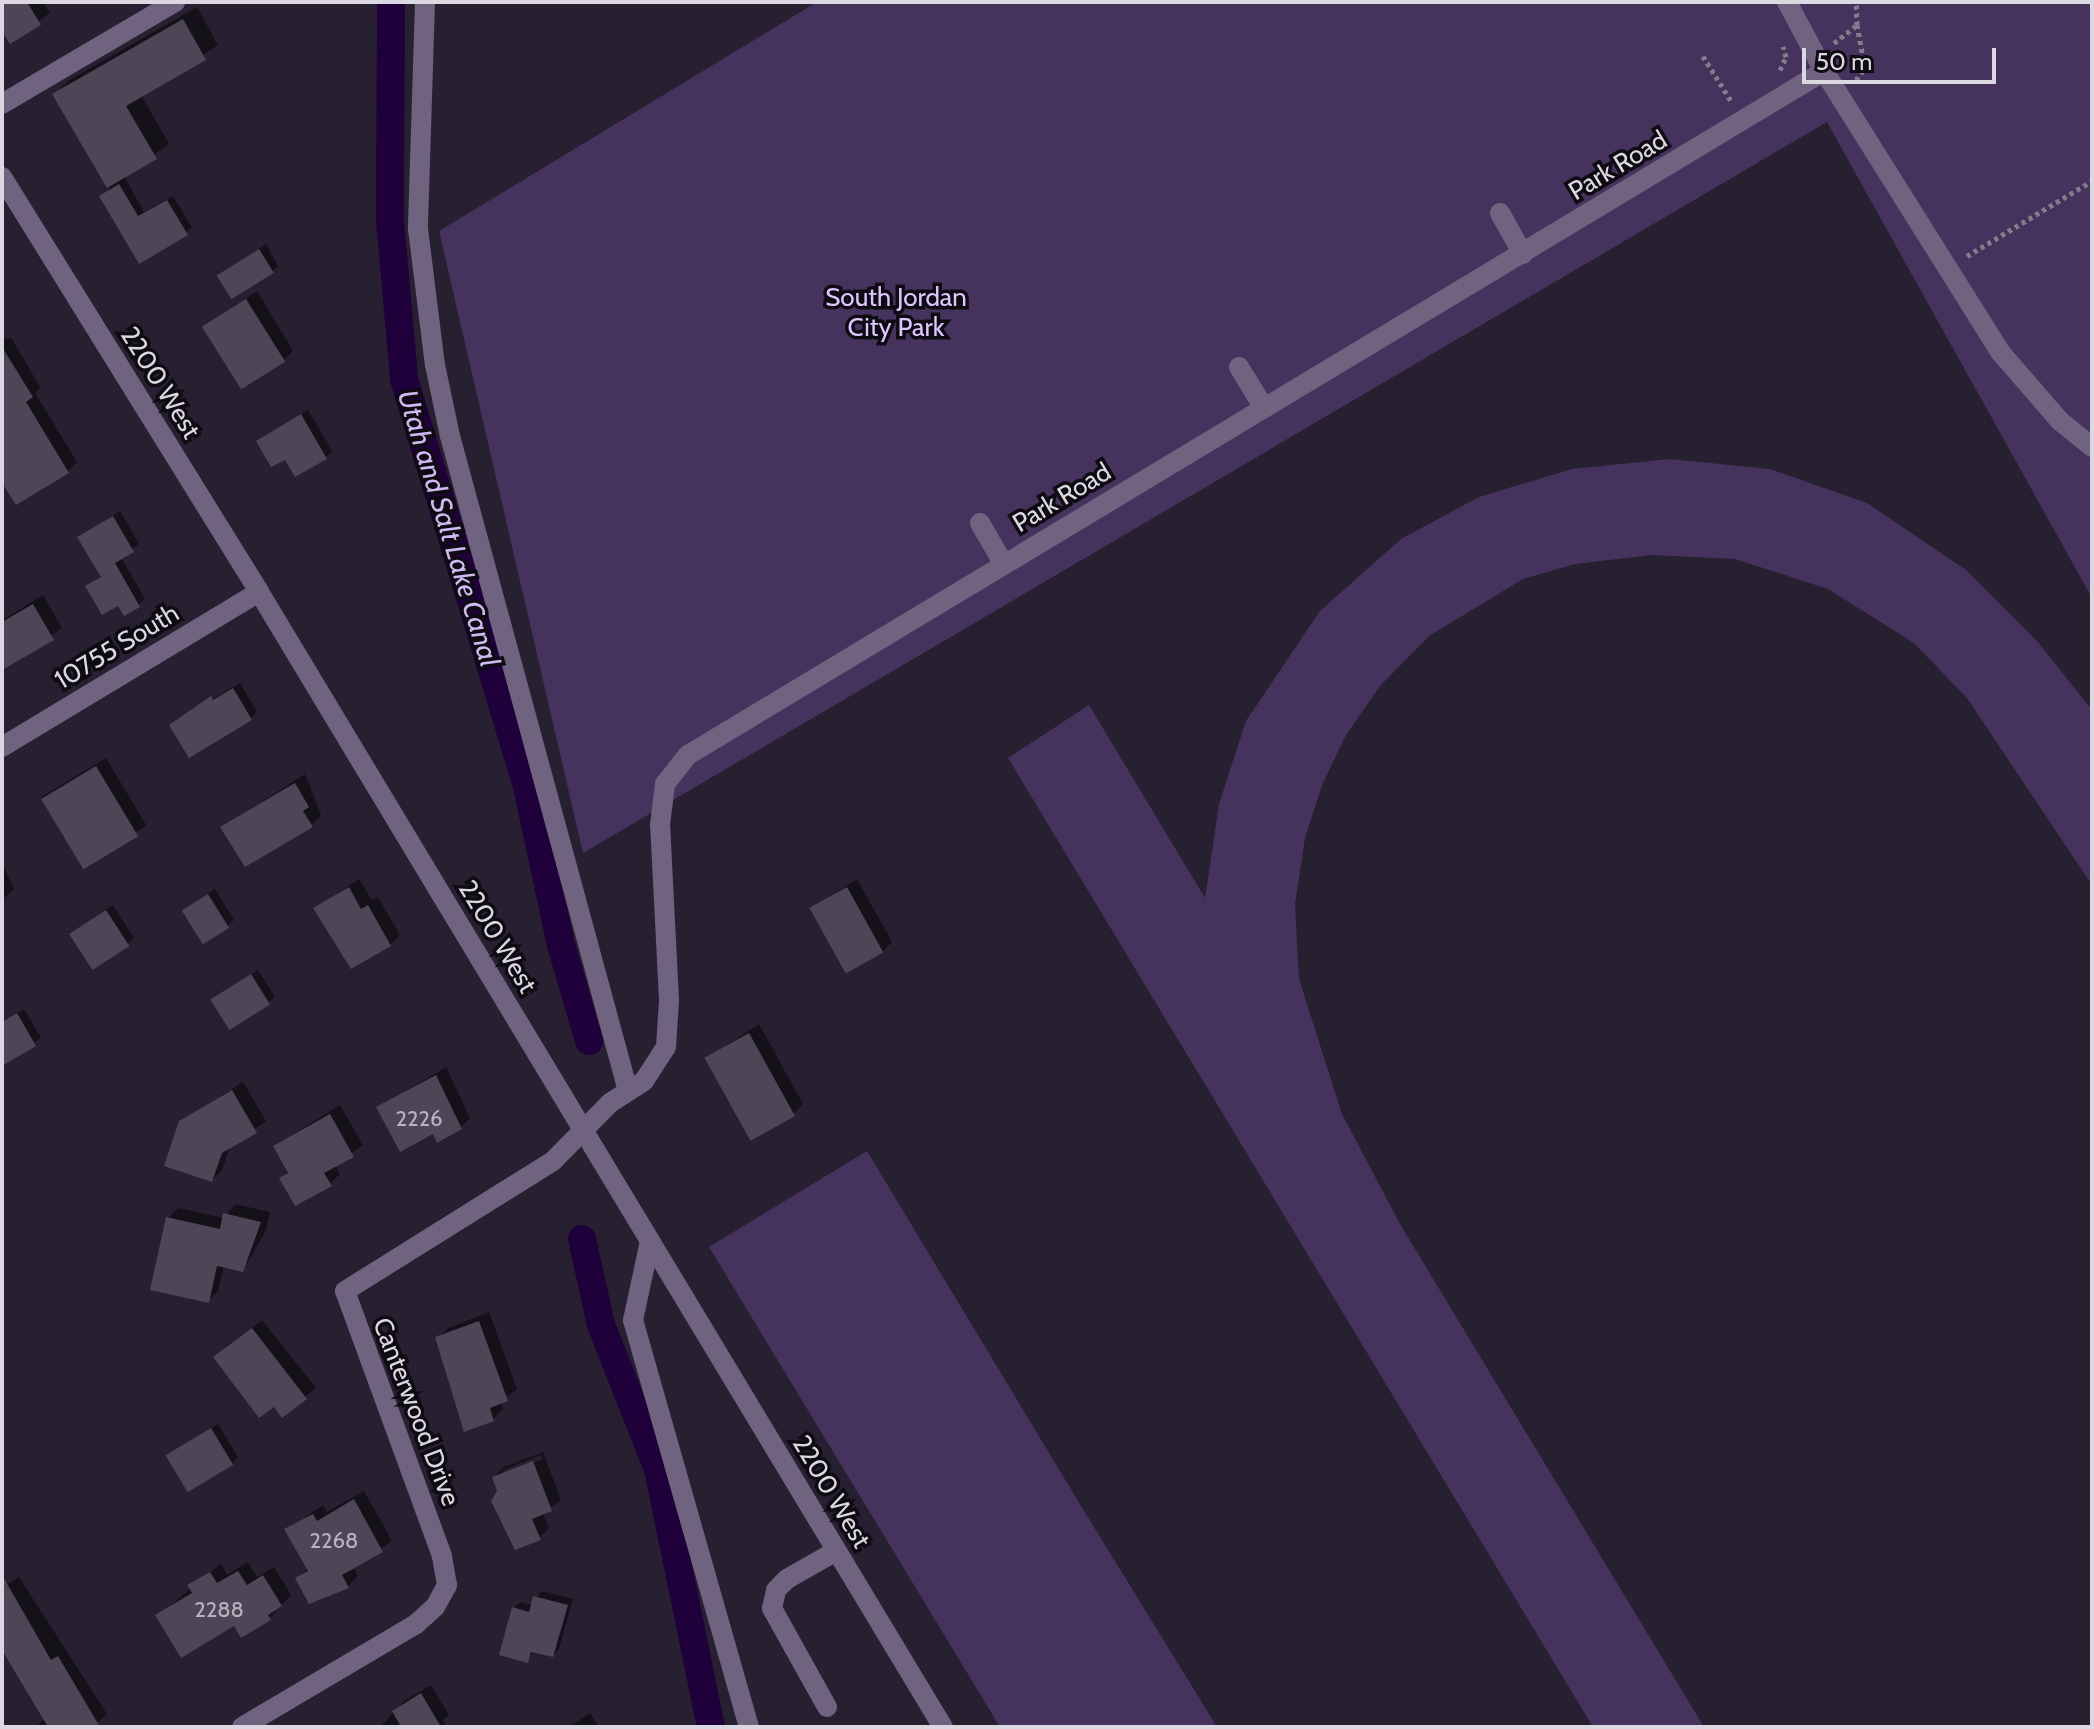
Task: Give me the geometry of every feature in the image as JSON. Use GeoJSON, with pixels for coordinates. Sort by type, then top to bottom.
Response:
{"type":"FeatureCollection","features":[{"type":"Feature","properties":{"kind":"street"},"geometry":{"type":"LineString","coordinates":[[2,104],[175,2]]}},
{"type":"Feature","properties":{"kind":"street"},"geometry":{"type":"LineString","coordinates":[[425,2],[418,229],[435,365],[450,436],[628,1091]]}},
{"type":"Feature","properties":{"kind":"street"},"geometry":{"type":"LineString","coordinates":[[1787,2],[1824,71],[2001,353],[2060,421],[2092,447]]}},
{"type":"Feature","properties":{"kind":"street","name":"Park Road"},"geometry":{"type":"LineString","coordinates":[[583,1130],[644,1081],[666,1047],[669,1000],[660,825],[665,784],[688,755],[1824,71]]}},
{"type":"Feature","properties":{"kind":"street","name":"2200 West"},"geometry":{"type":"LineString","coordinates":[[2,177],[259,592],[943,1727]]}},
{"type":"Feature","properties":{"kind":"street"},"geometry":{"type":"LineString","coordinates":[[1500,213],[1523,254]]}},
{"type":"Feature","properties":{"kind":"street"},"geometry":{"type":"LineString","coordinates":[[1239,367],[1264,408]]}},
{"type":"Feature","properties":{"kind":"street"},"geometry":{"type":"LineString","coordinates":[[980,523],[1003,563]]}},
{"type":"Feature","properties":{"kind":"street","name":"10755 South"},"geometry":{"type":"LineString","coordinates":[[2,747],[259,592]]}},
{"type":"Feature","properties":{"kind":"street","name":"Canterwood Drive"},"geometry":{"type":"LineString","coordinates":[[242,1727],[416,1624],[435,1607],[447,1585],[442,1556],[345,1291],[553,1161],[583,1130]]}},
{"type":"Feature","properties":{"kind":"street"},"geometry":{"type":"LineString","coordinates":[[650,1241],[633,1320],[749,1727]]}},
{"type":"Feature","properties":{"kind":"street"},"geometry":{"type":"LineString","coordinates":[[827,1707],[772,1608],[776,1590],[787,1579],[836,1551]]}},
{"type":"Feature","properties":{"kind":"path"},"geometry":{"type":"LineString","coordinates":[[1855,81],[1865,68],[1856,2]]}},
{"type":"Feature","properties":{"kind":"path"},"geometry":{"type":"LineString","coordinates":[[1832,40],[1857,25]]}},
{"type":"Feature","properties":{"kind":"path"},"geometry":{"type":"LineString","coordinates":[[1770,79],[1786,57],[1781,41]]}},
{"type":"Feature","properties":{"kind":"path"},"geometry":{"type":"LineString","coordinates":[[1703,56],[1730,102],[1743,94]]}},
{"type":"Feature","properties":{"kind":"path"},"geometry":{"type":"LineString","coordinates":[[1962,259],[2092,181]]}},
{"type":"Feature","properties":{"kind":"green space","name":"South Jordan City Park"},"geometry":{"type":"Polygon","coordinates":[[[817,2],[2092,2],[2092,598],[1827,122],[583,853],[439,231],[817,2]]]}},
{"type":"Feature","properties":{"kind":"green space"},"geometry":{"type":"Polygon","coordinates":[[[1669,459],[1770,469],[1867,503],[1966,570],[2037,641],[2092,710],[2092,885],[1967,698],[1914,643],[1828,589],[1735,559],[1652,555],[1575,564],[1523,579],[1429,636],[1380,686],[1346,735],[1322,785],[1305,838],[1295,905],[1299,979],[1342,1114],[1400,1224],[1704,1727],[1593,1727],[1008,758],[1089,705],[1205,898],[1219,804],[1246,721],[1320,611],[1401,539],[1479,497],[1572,469],[1669,459]]]}},
{"type":"Feature","properties":{"kind":"green space"},"geometry":{"type":"Polygon","coordinates":[[[867,1151],[1217,1727],[1000,1727],[709,1247],[867,1151]]]}},
{"type":"Feature","properties":{"kind":"building"},"geometry":{"type":"Polygon","coordinates":[[[2,2],[27,2],[41,25],[10,44],[2,32],[2,2]]]}},
{"type":"Feature","properties":{"kind":"building"},"geometry":{"type":"Polygon","coordinates":[[[183,19],[206,60],[126,106],[157,159],[107,188],[52,94],[183,19]]]}},
{"type":"Feature","properties":{"kind":"building"},"geometry":{"type":"Polygon","coordinates":[[[119,184],[138,216],[167,200],[188,235],[139,264],[99,196],[119,184]]]}},
{"type":"Feature","properties":{"kind":"building"},"geometry":{"type":"Polygon","coordinates":[[[259,249],[274,273],[231,299],[217,275],[259,249]]]}},
{"type":"Feature","properties":{"kind":"building"},"geometry":{"type":"Polygon","coordinates":[[[246,299],[285,362],[241,389],[202,327],[246,299]]]}},
{"type":"Feature","properties":{"kind":"building"},"geometry":{"type":"Polygon","coordinates":[[[2,347],[33,397],[26,402],[69,473],[16,505],[2,483],[2,347]]]}},
{"type":"Feature","properties":{"kind":"building"},"geometry":{"type":"Polygon","coordinates":[[[301,414],[327,459],[295,477],[285,460],[271,467],[256,441],[301,414]]]}},
{"type":"Feature","properties":{"kind":"building"},"geometry":{"type":"Polygon","coordinates":[[[113,516],[134,552],[115,563],[140,607],[124,616],[118,606],[102,615],[85,586],[101,577],[77,537],[113,516]]]}},
{"type":"Feature","properties":{"kind":"building"},"geometry":{"type":"Polygon","coordinates":[[[33,604],[54,640],[2,670],[2,622],[33,604]]]}},
{"type":"Feature","properties":{"kind":"building"},"geometry":{"type":"Polygon","coordinates":[[[233,688],[252,720],[189,758],[169,725],[211,696],[213,700],[233,688]]]}},
{"type":"Feature","properties":{"kind":"building"},"geometry":{"type":"Polygon","coordinates":[[[96,766],[138,836],[83,869],[41,799],[96,766]]]}},
{"type":"Feature","properties":{"kind":"building"},"geometry":{"type":"Polygon","coordinates":[[[295,783],[309,807],[303,811],[313,827],[245,867],[220,827],[295,783]]]}},
{"type":"Feature","properties":{"kind":"building"},"geometry":{"type":"Polygon","coordinates":[[[349,887],[361,909],[368,905],[391,946],[351,969],[313,908],[349,887]]]}},
{"type":"Feature","properties":{"kind":"building"},"geometry":{"type":"Polygon","coordinates":[[[847,887],[883,953],[846,973],[809,908],[847,887]]]}},
{"type":"Feature","properties":{"kind":"building"},"geometry":{"type":"Polygon","coordinates":[[[208,894],[229,928],[203,944],[182,910],[208,894]]]}},
{"type":"Feature","properties":{"kind":"building"},"geometry":{"type":"Polygon","coordinates":[[[106,910],[129,946],[93,970],[69,934],[106,910]]]}},
{"type":"Feature","properties":{"kind":"building"},"geometry":{"type":"Polygon","coordinates":[[[251,974],[270,1005],[229,1030],[210,999],[251,974]]]}},
{"type":"Feature","properties":{"kind":"building"},"geometry":{"type":"Polygon","coordinates":[[[17,1013],[36,1046],[2,1066],[2,1022],[17,1013]]]}},
{"type":"Feature","properties":{"kind":"building"},"geometry":{"type":"Polygon","coordinates":[[[749,1033],[795,1116],[750,1141],[704,1058],[749,1033]]]}},
{"type":"Feature","properties":{"kind":"building"},"geometry":{"type":"Polygon","coordinates":[[[436,1075],[462,1129],[437,1143],[433,1134],[400,1152],[376,1107],[436,1075]]]}},
{"type":"Feature","properties":{"kind":"building"},"geometry":{"type":"Polygon","coordinates":[[[232,1090],[257,1133],[222,1153],[212,1182],[164,1166],[179,1121],[232,1090]]]}},
{"type":"Feature","properties":{"kind":"building"},"geometry":{"type":"Polygon","coordinates":[[[330,1114],[354,1157],[324,1173],[332,1186],[295,1206],[279,1178],[288,1173],[273,1146],[330,1114]]]}},
{"type":"Feature","properties":{"kind":"building"},"geometry":{"type":"Polygon","coordinates":[[[223,1213],[261,1222],[243,1272],[217,1266],[209,1303],[150,1290],[166,1217],[220,1229],[223,1213]]]}},
{"type":"Feature","properties":{"kind":"building"},"geometry":{"type":"Polygon","coordinates":[[[479,1321],[508,1401],[490,1408],[494,1421],[464,1432],[435,1337],[479,1321]]]}},
{"type":"Feature","properties":{"kind":"building"},"geometry":{"type":"Polygon","coordinates":[[[252,1328],[307,1399],[282,1418],[274,1407],[259,1418],[213,1357],[252,1328]]]}},
{"type":"Feature","properties":{"kind":"building"},"geometry":{"type":"Polygon","coordinates":[[[211,1428],[233,1465],[188,1492],[166,1455],[211,1428]]]}},
{"type":"Feature","properties":{"kind":"building"},"geometry":{"type":"Polygon","coordinates":[[[533,1461],[552,1511],[532,1519],[541,1540],[515,1550],[491,1501],[497,1491],[492,1477],[533,1461]]]}},
{"type":"Feature","properties":{"kind":"building"},"geometry":{"type":"Polygon","coordinates":[[[354,1499],[383,1552],[342,1575],[349,1588],[309,1604],[295,1578],[308,1571],[284,1529],[313,1514],[317,1521],[354,1499]]]}},
{"type":"Feature","properties":{"kind":"building"},"geometry":{"type":"Polygon","coordinates":[[[238,1571],[247,1585],[263,1575],[282,1606],[268,1615],[271,1620],[241,1638],[234,1626],[181,1658],[155,1615],[192,1593],[187,1585],[210,1572],[217,1583],[238,1571]]]}},
{"type":"Feature","properties":{"kind":"building"},"geometry":{"type":"Polygon","coordinates":[[[2,1575],[51,1660],[58,1656],[100,1727],[48,1727],[2,1650],[2,1575]]]}},
{"type":"Feature","properties":{"kind":"building"},"geometry":{"type":"Polygon","coordinates":[[[533,1596],[568,1605],[553,1657],[531,1652],[528,1663],[499,1655],[512,1607],[529,1612],[533,1596]]]}},
{"type":"Feature","properties":{"kind":"building"},"geometry":{"type":"Polygon","coordinates":[[[421,1693],[441,1727],[401,1727],[392,1711],[421,1693]]]}},
{"type":"Feature","properties":{"kind":"waterway","name":"Utah and Salt Lake Canal"},"geometry":{"type":"LineString","coordinates":[[391,2],[390,221],[404,379],[526,782],[561,945],[589,1041]]}},
{"type":"Feature","properties":{"kind":"waterway","name":"Utah and Salt Lake Canal"},"geometry":{"type":"LineString","coordinates":[[582,1239],[601,1325],[658,1469],[711,1727]]}}]}
